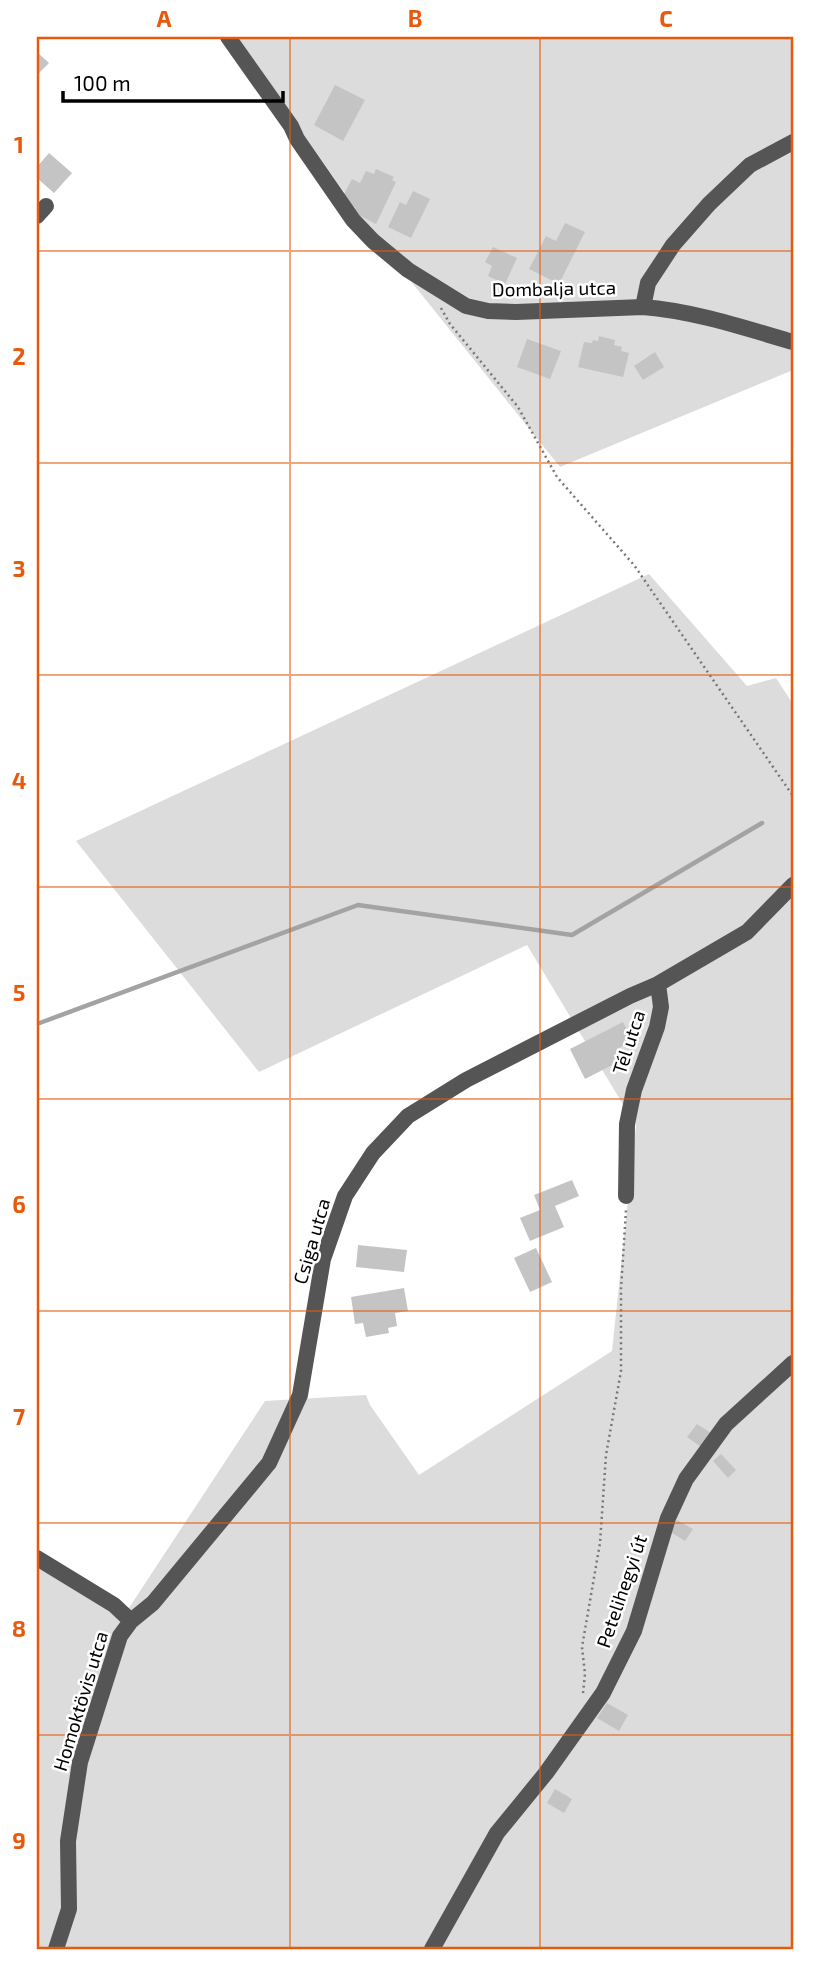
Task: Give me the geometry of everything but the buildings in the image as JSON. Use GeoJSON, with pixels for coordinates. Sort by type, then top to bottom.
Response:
{"type":"FeatureCollection","features":[{"type":"Feature","properties":{"kind":"street","name":"Dombalja utca"},"geometry":{"type":"LineString","coordinates":[[228,37],[353,220],[373,241],[424,281],[466,306],[488,311],[643,307],[663,309],[793,342]]}},
{"type":"Feature","properties":{"kind":"street"},"geometry":{"type":"LineString","coordinates":[[643,307],[648,283],[673,245],[709,204],[750,165],[793,142]]}},
{"type":"Feature","properties":{"kind":"street"},"geometry":{"type":"LineString","coordinates":[[658,984],[747,932],[793,885]]}},
{"type":"Feature","properties":{"kind":"street","name":"Tél utca"},"geometry":{"type":"LineString","coordinates":[[626,1196],[627,1124],[634,1090],[657,1027],[661,1007],[658,984]]}},
{"type":"Feature","properties":{"kind":"street","name":"Csiga utca"},"geometry":{"type":"LineString","coordinates":[[131,1621],[153,1604],[269,1462],[300,1395],[323,1259],[345,1196],[373,1153],[408,1116],[466,1080],[658,984]]}},
{"type":"Feature","properties":{"kind":"street","name":"Petelihegyi út"},"geometry":{"type":"LineString","coordinates":[[432,1949],[497,1833],[546,1773],[603,1693],[634,1631],[668,1518],[686,1479],[726,1424],[793,1363]]}},
{"type":"Feature","properties":{"kind":"street","name":"Homoktövis utca"},"geometry":{"type":"LineString","coordinates":[[37,1558],[114,1605],[131,1621],[120,1636],[80,1762],[68,1841],[69,1909],[56,1949]]}},
{"type":"Feature","properties":{"kind":"path"},"geometry":{"type":"LineString","coordinates":[[437,303],[450,324],[518,407],[557,477],[634,565],[793,796]]}},
{"type":"Feature","properties":{"kind":"path"},"geometry":{"type":"LineString","coordinates":[[582,1723],[585,1674],[582,1647],[600,1543],[606,1455],[621,1371],[621,1289],[626,1196]]}},
{"type":"Feature","properties":{"kind":"shaded area"},"geometry":{"type":"Polygon","coordinates":[[[235,37],[793,37],[793,370],[560,467],[377,239],[235,37]]]}},
{"type":"Feature","properties":{"kind":"shaded area"},"geometry":{"type":"Polygon","coordinates":[[[649,574],[747,686],[776,678],[793,704],[793,1949],[37,1949],[37,1555],[123,1617],[265,1401],[366,1395],[370,1405],[419,1475],[612,1351],[636,1126],[527,945],[259,1072],[76,841],[649,574]]]}},
{"type":"Feature","properties":{"kind":"waterway"},"geometry":{"type":"LineString","coordinates":[[37,1024],[358,905],[572,935],[762,823]]}}]}
